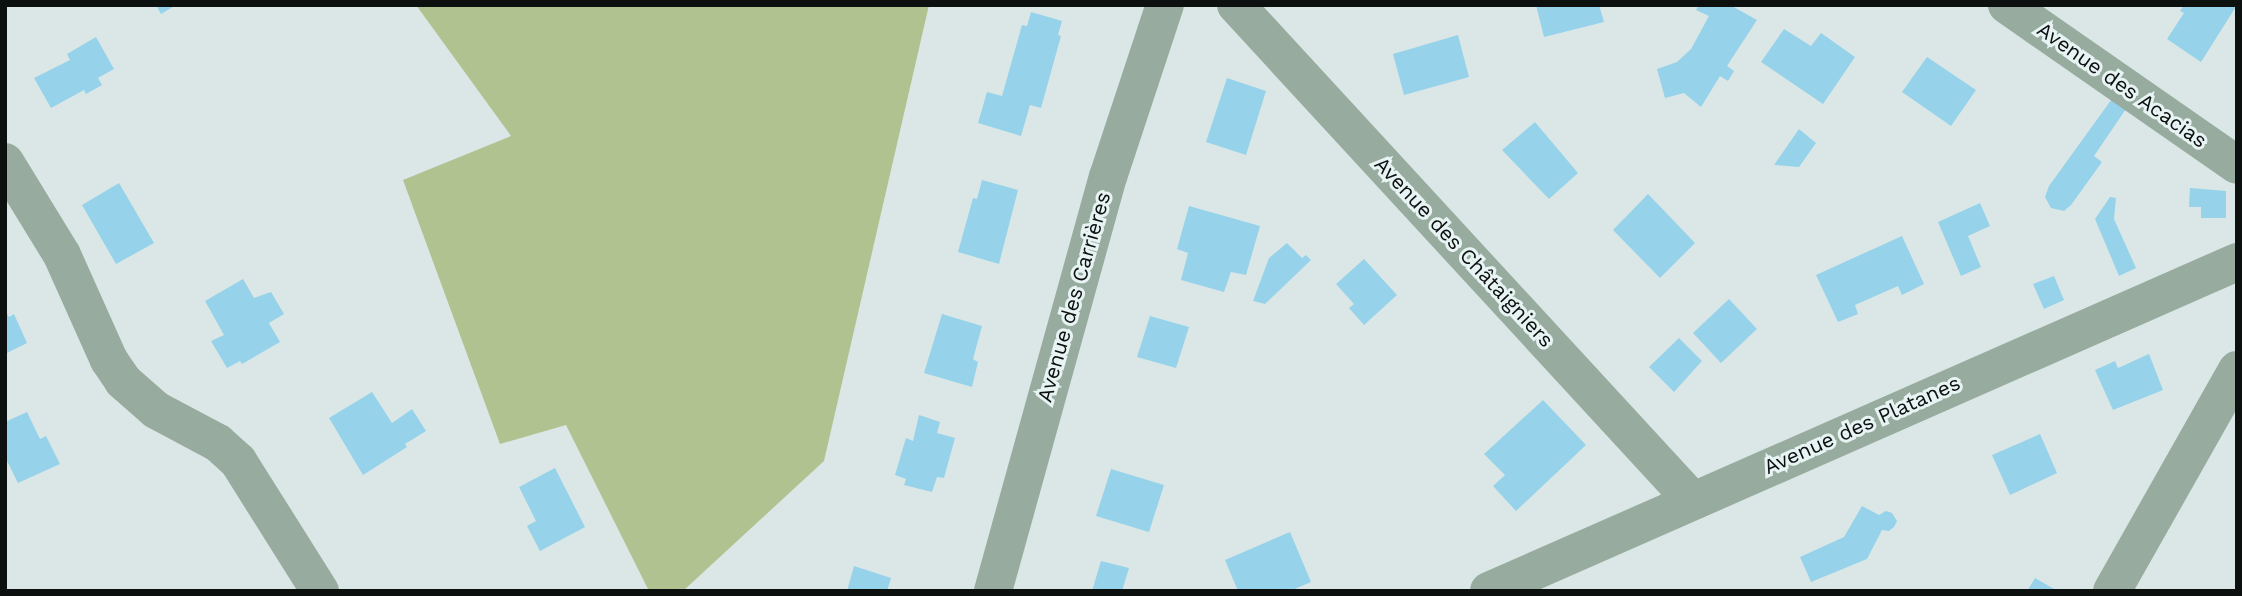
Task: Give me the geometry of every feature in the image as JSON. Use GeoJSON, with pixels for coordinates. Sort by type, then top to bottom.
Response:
{"type":"FeatureCollection","features":[{"type":"Feature","properties":{"kind":"street","name":"Avenue des Carrières"},"geometry":{"type":"LineString","coordinates":[[993,591],[1108,177],[1165,5]]}},
{"type":"Feature","properties":{"kind":"street","name":"Avenue des Châtaigniers"},"geometry":{"type":"LineString","coordinates":[[1236,5],[1692,500]]}},
{"type":"Feature","properties":{"kind":"street","name":"Avenue des Acacias"},"geometry":{"type":"LineString","coordinates":[[2007,5],[2237,165]]}},
{"type":"Feature","properties":{"kind":"street"},"geometry":{"type":"LineString","coordinates":[[5,162],[62,255],[99,340],[123,382],[156,410],[218,443],[237,461],[256,485],[320,591]]}},
{"type":"Feature","properties":{"kind":"street","name":"Avenue des Platanes"},"geometry":{"type":"LineString","coordinates":[[1489,591],[2237,262]]}},
{"type":"Feature","properties":{"kind":"street"},"geometry":{"type":"LineString","coordinates":[[2112,591],[2237,370]]}},
{"type":"Feature","properties":{"kind":"green space"},"geometry":{"type":"Polygon","coordinates":[[[416,5],[929,5],[824,461],[683,591],[649,591],[566,425],[500,444],[403,180],[511,136],[416,5]]]}},
{"type":"Feature","properties":{"kind":"building"},"geometry":{"type":"Polygon","coordinates":[[[156,5],[176,5],[161,14],[156,5]]]}},
{"type":"Feature","properties":{"kind":"building"},"geometry":{"type":"Polygon","coordinates":[[[1536,5],[1599,5],[1604,22],[1544,37],[1536,5]]]}},
{"type":"Feature","properties":{"kind":"building"},"geometry":{"type":"Polygon","coordinates":[[[1699,5],[1730,5],[1757,20],[1727,66],[1734,71],[1728,81],[1720,76],[1701,107],[1684,93],[1665,98],[1657,69],[1677,62],[1691,49],[1709,16],[1696,10],[1699,5]]]}},
{"type":"Feature","properties":{"kind":"building"},"geometry":{"type":"Polygon","coordinates":[[[2184,5],[2237,5],[2201,62],[2167,39],[2184,13],[2180,11],[2184,5]]]}},
{"type":"Feature","properties":{"kind":"building"},"geometry":{"type":"Polygon","coordinates":[[[1031,12],[1062,21],[1058,35],[1061,36],[1041,108],[1030,105],[1021,136],[978,123],[987,92],[1002,96],[1022,25],[1027,26],[1031,12]]]}},
{"type":"Feature","properties":{"kind":"building"},"geometry":{"type":"Polygon","coordinates":[[[1784,29],[1811,46],[1821,33],[1855,57],[1823,104],[1761,62],[1784,29]]]}},
{"type":"Feature","properties":{"kind":"building"},"geometry":{"type":"Polygon","coordinates":[[[1458,35],[1469,77],[1404,95],[1393,54],[1458,35]]]}},
{"type":"Feature","properties":{"kind":"building"},"geometry":{"type":"Polygon","coordinates":[[[96,37],[114,69],[98,78],[102,85],[86,94],[84,90],[51,108],[34,78],[70,60],[67,54],[96,37]]]}},
{"type":"Feature","properties":{"kind":"building"},"geometry":{"type":"Polygon","coordinates":[[[1927,57],[1976,90],[1951,126],[1902,92],[1927,57]]]}},
{"type":"Feature","properties":{"kind":"building"},"geometry":{"type":"Polygon","coordinates":[[[1227,78],[1266,91],[1246,155],[1206,142],[1227,78]]]}},
{"type":"Feature","properties":{"kind":"building"},"geometry":{"type":"Polygon","coordinates":[[[2114,96],[2128,106],[2094,156],[2102,162],[2071,205],[2064,211],[2051,208],[2045,197],[2049,186],[2114,96]]]}},
{"type":"Feature","properties":{"kind":"building"},"geometry":{"type":"Polygon","coordinates":[[[1535,122],[1578,173],[1549,199],[1502,150],[1535,122]]]}},
{"type":"Feature","properties":{"kind":"building"},"geometry":{"type":"Polygon","coordinates":[[[1799,129],[1816,143],[1799,167],[1774,165],[1799,129]]]}},
{"type":"Feature","properties":{"kind":"building"},"geometry":{"type":"Polygon","coordinates":[[[982,180],[1018,190],[999,264],[958,252],[973,198],[977,199],[982,180]]]}},
{"type":"Feature","properties":{"kind":"building"},"geometry":{"type":"Polygon","coordinates":[[[119,183],[154,243],[116,264],[82,205],[119,183]]]}},
{"type":"Feature","properties":{"kind":"building"},"geometry":{"type":"Polygon","coordinates":[[[2190,188],[2226,191],[2226,218],[2201,218],[2201,207],[2189,207],[2190,188]]]}},
{"type":"Feature","properties":{"kind":"building"},"geometry":{"type":"Polygon","coordinates":[[[1648,194],[1695,243],[1660,278],[1613,230],[1648,194]]]}},
{"type":"Feature","properties":{"kind":"building"},"geometry":{"type":"Polygon","coordinates":[[[2110,197],[2116,198],[2114,219],[2136,268],[2119,276],[2095,219],[2110,197]]]}},
{"type":"Feature","properties":{"kind":"building"},"geometry":{"type":"Polygon","coordinates":[[[1980,203],[1990,226],[1968,236],[1981,267],[1961,276],[1938,222],[1980,203]]]}},
{"type":"Feature","properties":{"kind":"building"},"geometry":{"type":"Polygon","coordinates":[[[1189,206],[1260,226],[1246,275],[1231,272],[1224,292],[1181,280],[1188,253],[1177,249],[1189,206]]]}},
{"type":"Feature","properties":{"kind":"building"},"geometry":{"type":"Polygon","coordinates":[[[1902,236],[1924,284],[1902,295],[1898,286],[1855,305],[1858,314],[1838,322],[1816,275],[1902,236]]]}},
{"type":"Feature","properties":{"kind":"building"},"geometry":{"type":"Polygon","coordinates":[[[1287,243],[1302,258],[1306,255],[1311,260],[1265,304],[1253,301],[1269,258],[1287,243]]]}},
{"type":"Feature","properties":{"kind":"building"},"geometry":{"type":"Polygon","coordinates":[[[1364,259],[1397,295],[1364,325],[1349,308],[1354,304],[1336,284],[1364,259]]]}},
{"type":"Feature","properties":{"kind":"building"},"geometry":{"type":"Polygon","coordinates":[[[2054,276],[2064,300],[2044,309],[2033,284],[2054,276]]]}},
{"type":"Feature","properties":{"kind":"building"},"geometry":{"type":"Polygon","coordinates":[[[243,279],[254,298],[271,292],[284,314],[269,323],[280,342],[242,364],[240,361],[227,368],[211,341],[224,335],[205,301],[243,279]]]}},
{"type":"Feature","properties":{"kind":"building"},"geometry":{"type":"Polygon","coordinates":[[[1729,299],[1757,329],[1721,363],[1693,333],[1729,299]]]}},
{"type":"Feature","properties":{"kind":"building"},"geometry":{"type":"Polygon","coordinates":[[[5,310],[9,317],[14,314],[27,343],[5,354],[5,310]]]}},
{"type":"Feature","properties":{"kind":"building"},"geometry":{"type":"Polygon","coordinates":[[[942,314],[982,326],[973,359],[978,362],[972,387],[924,373],[942,314]]]}},
{"type":"Feature","properties":{"kind":"building"},"geometry":{"type":"Polygon","coordinates":[[[1150,316],[1189,327],[1176,368],[1137,357],[1150,316]]]}},
{"type":"Feature","properties":{"kind":"building"},"geometry":{"type":"Polygon","coordinates":[[[1679,338],[1702,361],[1674,392],[1649,367],[1679,338]]]}},
{"type":"Feature","properties":{"kind":"building"},"geometry":{"type":"Polygon","coordinates":[[[2149,354],[2163,390],[2113,410],[2095,370],[2115,361],[2118,368],[2149,354]]]}},
{"type":"Feature","properties":{"kind":"building"},"geometry":{"type":"Polygon","coordinates":[[[372,392],[392,423],[412,409],[426,431],[405,444],[407,447],[363,475],[329,418],[372,392]]]}},
{"type":"Feature","properties":{"kind":"building"},"geometry":{"type":"Polygon","coordinates":[[[1543,400],[1586,445],[1516,511],[1493,486],[1505,475],[1484,454],[1543,400]]]}},
{"type":"Feature","properties":{"kind":"building"},"geometry":{"type":"Polygon","coordinates":[[[27,412],[40,439],[46,436],[60,464],[18,483],[5,457],[5,422],[27,412]]]}},
{"type":"Feature","properties":{"kind":"building"},"geometry":{"type":"Polygon","coordinates":[[[919,415],[940,422],[937,433],[955,438],[944,478],[937,477],[932,492],[904,485],[906,479],[895,475],[906,438],[913,441],[919,415]]]}},
{"type":"Feature","properties":{"kind":"building"},"geometry":{"type":"Polygon","coordinates":[[[2040,434],[2057,473],[2010,495],[1992,455],[2040,434]]]}},
{"type":"Feature","properties":{"kind":"building"},"geometry":{"type":"Polygon","coordinates":[[[555,468],[585,527],[540,551],[527,526],[536,521],[519,487],[555,468]]]}},
{"type":"Feature","properties":{"kind":"building"},"geometry":{"type":"Polygon","coordinates":[[[1111,469],[1164,485],[1149,532],[1096,516],[1111,469]]]}},
{"type":"Feature","properties":{"kind":"building"},"geometry":{"type":"Polygon","coordinates":[[[1862,506],[1879,515],[1886,511],[1892,513],[1897,521],[1894,527],[1889,531],[1882,530],[1867,559],[1811,582],[1800,557],[1844,537],[1862,506]]]}},
{"type":"Feature","properties":{"kind":"building"},"geometry":{"type":"Polygon","coordinates":[[[1290,532],[1311,582],[1290,591],[1238,591],[1225,560],[1290,532]]]}},
{"type":"Feature","properties":{"kind":"building"},"geometry":{"type":"Polygon","coordinates":[[[1101,561],[1129,568],[1122,591],[1092,591],[1101,561]]]}},
{"type":"Feature","properties":{"kind":"building"},"geometry":{"type":"Polygon","coordinates":[[[854,566],[891,578],[887,591],[847,591],[854,566]]]}},
{"type":"Feature","properties":{"kind":"building"},"geometry":{"type":"Polygon","coordinates":[[[2035,578],[2054,589],[2053,591],[2027,591],[2035,578]]]}}]}
